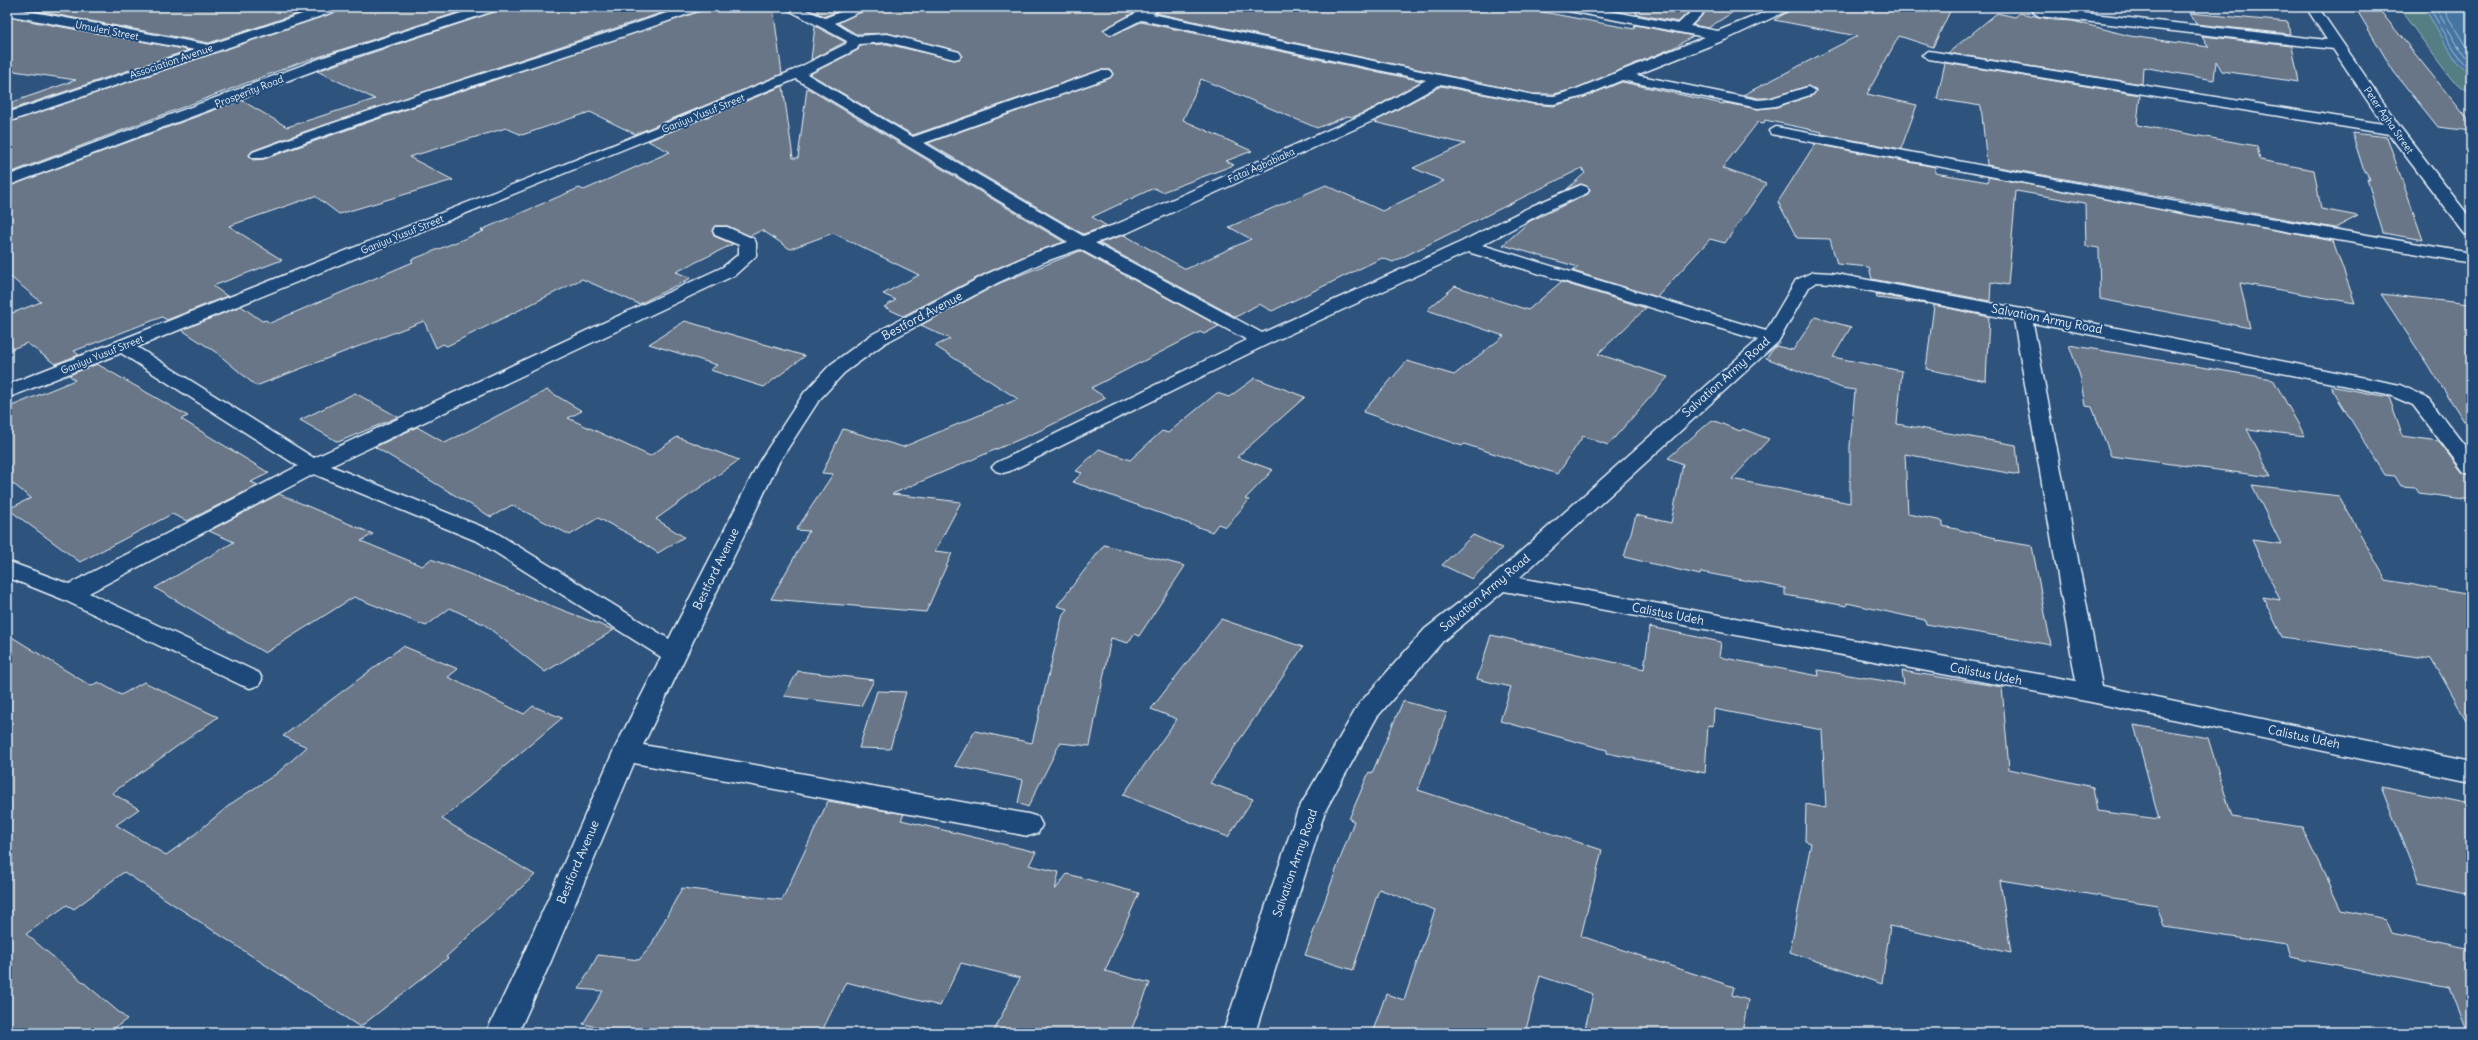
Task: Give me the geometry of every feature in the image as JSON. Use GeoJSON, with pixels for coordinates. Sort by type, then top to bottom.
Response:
{"type":"FeatureCollection","features":[{"type":"Feature","properties":{"kind":"street","name":"Association Avenue"},"geometry":{"type":"LineString","coordinates":[[7,118],[206,49],[335,7]]}},
{"type":"Feature","properties":{"kind":"street","name":"Prosperity Road"},"geometry":{"type":"LineString","coordinates":[[7,181],[332,59],[493,7]]}},
{"type":"Feature","properties":{"kind":"street"},"geometry":{"type":"LineString","coordinates":[[258,155],[330,128],[577,49],[696,7]]}},
{"type":"Feature","properties":{"kind":"street"},"geometry":{"type":"LineString","coordinates":[[789,7],[825,23],[854,40],[887,38],[954,55]]}},
{"type":"Feature","properties":{"kind":"street"},"geometry":{"type":"LineString","coordinates":[[825,23],[864,7]]}},
{"type":"Feature","properties":{"kind":"street"},"geometry":{"type":"LineString","coordinates":[[1110,30],[1158,7]]}},
{"type":"Feature","properties":{"kind":"street"},"geometry":{"type":"LineString","coordinates":[[1569,7],[1722,36]]}},
{"type":"Feature","properties":{"kind":"street"},"geometry":{"type":"LineString","coordinates":[[1681,28],[1702,7]]}},
{"type":"Feature","properties":{"kind":"street"},"geometry":{"type":"LineString","coordinates":[[1141,16],[1437,80],[1533,99],[1554,100],[1568,97],[1622,76],[1790,7]]}},
{"type":"Feature","properties":{"kind":"street","name":"Peter Agha Street"},"geometry":{"type":"LineString","coordinates":[[2312,7],[2394,130],[2471,230]]}},
{"type":"Feature","properties":{"kind":"street","name":"Umuleri Street"},"geometry":{"type":"LineString","coordinates":[[7,11],[206,49]]}},
{"type":"Feature","properties":{"kind":"street"},"geometry":{"type":"LineString","coordinates":[[2039,12],[2337,45]]}},
{"type":"Feature","properties":{"kind":"street","name":"Ganiyu Yusuf Street"},"geometry":{"type":"LineString","coordinates":[[7,392],[797,74],[852,46],[854,40]]}},
{"type":"Feature","properties":{"kind":"street"},"geometry":{"type":"LineString","coordinates":[[1929,55],[2394,130]]}},
{"type":"Feature","properties":{"kind":"street"},"geometry":{"type":"LineString","coordinates":[[797,74],[1080,242],[1261,340]]}},
{"type":"Feature","properties":{"kind":"street"},"geometry":{"type":"LineString","coordinates":[[912,142],[1105,74]]}},
{"type":"Feature","properties":{"kind":"street"},"geometry":{"type":"LineString","coordinates":[[1622,76],[1758,104],[1771,103],[1808,91]]}},
{"type":"Feature","properties":{"kind":"street","name":"Fatai Agbabiaka"},"geometry":{"type":"LineString","coordinates":[[1080,242],[1124,228],[1369,117],[1437,80]]}},
{"type":"Feature","properties":{"kind":"street"},"geometry":{"type":"LineString","coordinates":[[1776,131],[2182,208],[2471,258]]}},
{"type":"Feature","properties":{"kind":"street"},"geometry":{"type":"LineString","coordinates":[[1003,467],[1261,340],[1467,246],[1538,209],[1581,190]]}},
{"type":"Feature","properties":{"kind":"street"},"geometry":{"type":"LineString","coordinates":[[70,593],[313,466],[729,271],[747,256],[748,243],[721,231]]}},
{"type":"Feature","properties":{"kind":"street","name":"Bestford Avenue"},"geometry":{"type":"LineString","coordinates":[[502,1033],[536,962],[626,752],[769,462],[811,397],[837,368],[878,339],[994,278],[1040,257],[1080,242]]}},
{"type":"Feature","properties":{"kind":"street"},"geometry":{"type":"LineString","coordinates":[[1467,246],[1771,338]]}},
{"type":"Feature","properties":{"kind":"street","name":"Salvation Army Road"},"geometry":{"type":"LineString","coordinates":[[1239,1033],[1312,810],[1368,711],[1434,635],[1500,582],[1771,338],[1802,284],[1813,277],[1830,278],[2022,314],[2393,389],[2420,401],[2471,468]]}},
{"type":"Feature","properties":{"kind":"street"},"geometry":{"type":"LineString","coordinates":[[2022,314],[2090,693]]}},
{"type":"Feature","properties":{"kind":"street"},"geometry":{"type":"LineString","coordinates":[[123,346],[313,466],[487,537],[675,654]]}},
{"type":"Feature","properties":{"kind":"street"},"geometry":{"type":"LineString","coordinates":[[7,568],[70,593],[250,679]]}},
{"type":"Feature","properties":{"kind":"street","name":"Calistus Udeh"},"geometry":{"type":"LineString","coordinates":[[1500,582],[2090,693],[2471,772]]}},
{"type":"Feature","properties":{"kind":"street"},"geometry":{"type":"LineString","coordinates":[[626,752],[1028,825]]}},
{"type":"Feature","properties":{"kind":"green space"},"geometry":{"type":"Polygon","coordinates":[[[2398,7],[2424,7],[2457,62],[2471,76],[2471,93],[2453,81],[2398,7]]]}},
{"type":"Feature","properties":{"kind":"water"},"geometry":{"type":"Polygon","coordinates":[[[2424,7],[2471,7],[2471,76],[2457,62],[2424,7]]]}},
{"type":"Feature","properties":{"kind":"building"},"geometry":{"type":"Polygon","coordinates":[[[15,7],[318,7],[209,43],[15,7]]]}},
{"type":"Feature","properties":{"kind":"building"},"geometry":{"type":"Polygon","coordinates":[[[342,7],[475,7],[299,63],[7,174],[7,123],[339,11],[342,7]]]}},
{"type":"Feature","properties":{"kind":"building"},"geometry":{"type":"Polygon","coordinates":[[[500,7],[679,7],[306,131],[252,151],[249,156],[253,160],[264,159],[372,121],[700,11],[703,7],[773,7],[782,74],[635,134],[590,112],[522,135],[506,128],[409,157],[453,180],[339,214],[315,196],[229,226],[282,260],[213,286],[227,296],[167,320],[162,317],[74,351],[79,355],[55,364],[27,343],[7,351],[7,315],[41,302],[7,274],[7,187],[241,100],[287,127],[375,99],[317,71],[497,11],[500,7]]]}},
{"type":"Feature","properties":{"kind":"building"},"geometry":{"type":"Polygon","coordinates":[[[818,7],[849,7],[825,16],[817,13],[818,7]]]}},
{"type":"Feature","properties":{"kind":"building"},"geometry":{"type":"Polygon","coordinates":[[[871,7],[1144,7],[1103,30],[1109,35],[1115,34],[1141,22],[1422,81],[1370,110],[1353,117],[1348,116],[1317,128],[1201,79],[1183,120],[1252,151],[1226,161],[1234,165],[1162,192],[1154,188],[1092,217],[1107,226],[1083,234],[928,143],[1110,78],[1113,75],[1111,70],[1100,70],[913,135],[810,74],[858,50],[860,45],[887,44],[954,60],[959,59],[962,56],[959,51],[887,33],[856,34],[838,23],[871,7]]]}},
{"type":"Feature","properties":{"kind":"building"},"geometry":{"type":"Polygon","coordinates":[[[1160,7],[1517,7],[1634,29],[1635,25],[1693,36],[1675,47],[1574,89],[1554,94],[1533,94],[1156,13],[1160,7]]]}},
{"type":"Feature","properties":{"kind":"building"},"geometry":{"type":"Polygon","coordinates":[[[1636,7],[1694,7],[1678,22],[1636,14],[1636,7]]]}},
{"type":"Feature","properties":{"kind":"building"},"geometry":{"type":"Polygon","coordinates":[[[1710,7],[1741,7],[1708,28],[1693,25],[1710,7]]]}},
{"type":"Feature","properties":{"kind":"building"},"geometry":{"type":"Polygon","coordinates":[[[1796,7],[1952,7],[1933,47],[1899,36],[1867,94],[1917,105],[1901,149],[1821,134],[1822,132],[1765,120],[1764,123],[1758,122],[1722,168],[1766,184],[1725,243],[1710,239],[1657,297],[1573,271],[1578,267],[1503,245],[1530,221],[1588,194],[1590,189],[1581,184],[1566,190],[1585,173],[1582,168],[1393,262],[1382,258],[1272,311],[1259,304],[1236,317],[1099,243],[1124,235],[1186,269],[1251,239],[1229,227],[1326,185],[1382,211],[1444,181],[1413,168],[1465,144],[1374,122],[1441,86],[1533,104],[1554,106],[1584,97],[1622,82],[1723,104],[1725,103],[1758,109],[1776,107],[1813,95],[1816,91],[1808,86],[1769,98],[1758,98],[1743,95],[1857,36],[1774,20],[1796,7]]]}},
{"type":"Feature","properties":{"kind":"building"},"geometry":{"type":"Polygon","coordinates":[[[2355,7],[2377,7],[2471,123],[2471,131],[2438,127],[2394,72],[2355,7]]]}},
{"type":"Feature","properties":{"kind":"building"},"geometry":{"type":"Polygon","coordinates":[[[1997,13],[2015,17],[2020,13],[2054,20],[2073,21],[2130,36],[2209,47],[2202,36],[2292,46],[2299,82],[2222,71],[2216,61],[2214,80],[2143,67],[2142,84],[1948,53],[1997,13]]]}},
{"type":"Feature","properties":{"kind":"building"},"geometry":{"type":"Polygon","coordinates":[[[2190,13],[2288,22],[2290,34],[2196,24],[2190,13]]]}},
{"type":"Feature","properties":{"kind":"building"},"geometry":{"type":"Polygon","coordinates":[[[7,17],[189,50],[7,111],[7,104],[76,80],[7,70],[7,17]]]}},
{"type":"Feature","properties":{"kind":"building"},"geometry":{"type":"Polygon","coordinates":[[[815,26],[845,42],[811,60],[815,26]]]}},
{"type":"Feature","properties":{"kind":"building"},"geometry":{"type":"Polygon","coordinates":[[[1945,63],[2140,95],[2137,125],[2257,146],[2260,160],[2314,170],[2321,209],[2358,216],[2335,228],[1987,165],[1981,106],[1937,99],[1945,63]]]}},
{"type":"Feature","properties":{"kind":"building"},"geometry":{"type":"Polygon","coordinates":[[[783,86],[793,158],[798,158],[807,88],[1064,242],[1034,252],[986,273],[903,316],[884,307],[896,300],[883,294],[919,275],[833,233],[790,249],[762,230],[750,236],[728,226],[715,226],[712,230],[714,236],[733,244],[676,272],[691,278],[639,304],[582,279],[447,346],[443,344],[436,348],[424,321],[256,386],[217,353],[182,330],[241,306],[262,321],[266,320],[270,323],[413,262],[411,260],[484,231],[481,230],[579,188],[584,190],[670,152],[648,141],[783,86]]]}},
{"type":"Feature","properties":{"kind":"building"},"geometry":{"type":"Polygon","coordinates":[[[2352,133],[2387,137],[2423,240],[2383,233],[2367,179],[2370,180],[2363,168],[2352,133]]]}},
{"type":"Feature","properties":{"kind":"building"},"geometry":{"type":"Polygon","coordinates":[[[1815,144],[1935,167],[1935,173],[1988,182],[1988,177],[2333,241],[2355,303],[2240,283],[2250,328],[2100,299],[2099,248],[2086,246],[2085,203],[2016,191],[2008,285],[1991,282],[1990,301],[1872,279],[1869,267],[1837,264],[1830,239],[1797,238],[1778,202],[1815,144]]]}},
{"type":"Feature","properties":{"kind":"building"},"geometry":{"type":"Polygon","coordinates":[[[1080,251],[1219,326],[1204,334],[1200,332],[1091,388],[1106,398],[1039,431],[892,494],[961,502],[935,551],[952,553],[926,612],[771,599],[809,531],[796,530],[833,474],[822,473],[843,429],[903,447],[1018,399],[935,346],[950,339],[921,325],[1000,283],[1080,251]]]}},
{"type":"Feature","properties":{"kind":"building"},"geometry":{"type":"Polygon","coordinates":[[[1561,282],[1646,308],[1598,354],[1668,377],[1608,445],[1583,436],[1558,474],[1464,444],[1462,446],[1363,412],[1407,361],[1454,375],[1504,336],[1427,310],[1455,286],[1528,310],[1561,282]]]}},
{"type":"Feature","properties":{"kind":"building"},"geometry":{"type":"Polygon","coordinates":[[[1876,294],[1927,304],[1877,298],[1876,294]]]}},
{"type":"Feature","properties":{"kind":"building"},"geometry":{"type":"Polygon","coordinates":[[[2381,294],[2471,304],[2471,432],[2416,347],[2381,294]]]}},
{"type":"Feature","properties":{"kind":"building"},"geometry":{"type":"Polygon","coordinates":[[[1934,305],[1989,317],[1986,381],[1926,369],[1934,305]]]}},
{"type":"Feature","properties":{"kind":"building"},"geometry":{"type":"Polygon","coordinates":[[[1815,317],[1851,327],[1833,357],[1902,371],[1897,424],[2016,445],[2019,475],[1905,454],[1908,514],[1943,521],[1943,526],[1996,538],[1996,540],[2032,546],[2051,645],[1926,624],[1925,620],[1847,603],[1847,606],[1785,595],[1785,588],[1701,572],[1700,575],[1624,557],[1636,515],[1671,523],[1683,464],[1668,458],[1712,420],[1740,431],[1743,429],[1769,439],[1732,479],[1850,503],[1850,446],[1855,390],[1842,388],[1766,358],[1776,346],[1793,350],[1815,317]]]}},
{"type":"Feature","properties":{"kind":"building"},"geometry":{"type":"Polygon","coordinates":[[[685,321],[805,356],[764,387],[710,370],[717,365],[649,344],[685,321]]]}},
{"type":"Feature","properties":{"kind":"building"},"geometry":{"type":"Polygon","coordinates":[[[2069,345],[2273,379],[2305,436],[2247,429],[2271,477],[2111,456],[2092,407],[2085,406],[2080,376],[2069,345]]]}},
{"type":"Feature","properties":{"kind":"building"},"geometry":{"type":"Polygon","coordinates":[[[97,364],[188,416],[181,419],[269,473],[251,482],[258,485],[187,521],[172,514],[80,562],[8,509],[31,498],[7,479],[7,408],[75,380],[69,375],[97,364]]]}},
{"type":"Feature","properties":{"kind":"building"},"geometry":{"type":"Polygon","coordinates":[[[1255,378],[1305,397],[1237,457],[1273,470],[1245,499],[1249,500],[1226,527],[1218,524],[1212,532],[1073,482],[1082,473],[1076,471],[1099,449],[1130,460],[1162,431],[1168,433],[1217,393],[1229,397],[1255,378]]]}},
{"type":"Feature","properties":{"kind":"building"},"geometry":{"type":"Polygon","coordinates":[[[2330,386],[2389,397],[2403,436],[2438,441],[2463,473],[2471,475],[2471,500],[2419,493],[2415,487],[2401,486],[2395,476],[2385,475],[2330,386]]]}},
{"type":"Feature","properties":{"kind":"building"},"geometry":{"type":"Polygon","coordinates":[[[547,390],[582,411],[568,418],[650,456],[677,437],[739,460],[656,519],[684,537],[658,553],[629,534],[598,518],[570,535],[512,505],[491,517],[375,447],[417,427],[445,443],[547,390]]]}},
{"type":"Feature","properties":{"kind":"building"},"geometry":{"type":"Polygon","coordinates":[[[355,393],[398,417],[338,442],[300,420],[355,393]]]}},
{"type":"Feature","properties":{"kind":"building"},"geometry":{"type":"Polygon","coordinates":[[[2252,485],[2339,496],[2386,580],[2471,595],[2471,729],[2432,659],[2282,637],[2263,597],[2280,600],[2252,540],[2281,544],[2252,485]]]}},
{"type":"Feature","properties":{"kind":"building"},"geometry":{"type":"Polygon","coordinates":[[[279,494],[373,534],[361,541],[422,566],[431,559],[614,630],[545,672],[485,625],[450,608],[426,626],[354,597],[265,653],[155,588],[234,542],[209,531],[279,494]]]}},
{"type":"Feature","properties":{"kind":"building"},"geometry":{"type":"Polygon","coordinates":[[[1473,535],[1502,548],[1472,579],[1442,565],[1473,535]]]}},
{"type":"Feature","properties":{"kind":"building"},"geometry":{"type":"Polygon","coordinates":[[[1104,545],[1185,566],[1139,636],[1134,634],[1128,643],[1111,638],[1090,746],[1060,743],[1028,807],[1018,803],[1023,780],[955,766],[975,731],[1032,743],[1063,614],[1067,609],[1057,606],[1104,545]]]}},
{"type":"Feature","properties":{"kind":"building"},"geometry":{"type":"Polygon","coordinates":[[[1221,619],[1303,647],[1210,783],[1253,799],[1228,837],[1123,795],[1177,719],[1151,709],[1221,619]]]}},
{"type":"Feature","properties":{"kind":"building"},"geometry":{"type":"Polygon","coordinates":[[[1650,627],[1721,642],[1719,657],[1819,676],[1818,670],[1904,684],[1902,671],[2002,687],[2009,769],[2093,787],[2097,811],[2159,819],[2134,725],[2208,738],[2232,817],[2302,827],[2341,910],[2386,919],[2392,933],[2471,949],[2471,1033],[2467,1033],[2449,988],[2290,957],[2286,945],[2164,927],[2157,905],[2000,880],[2011,953],[1890,926],[1882,984],[1790,952],[1811,843],[1805,841],[1806,804],[1826,808],[1822,730],[1714,709],[1713,726],[1708,725],[1705,773],[1607,753],[1607,750],[1500,721],[1511,687],[1477,679],[1491,635],[1644,669],[1650,627]]]}},
{"type":"Feature","properties":{"kind":"building"},"geometry":{"type":"Polygon","coordinates":[[[7,634],[91,686],[98,682],[121,695],[144,682],[218,717],[112,793],[139,809],[116,825],[166,855],[189,839],[232,803],[276,774],[307,747],[283,736],[403,646],[458,669],[448,677],[524,714],[533,706],[562,718],[442,819],[535,875],[446,957],[448,958],[360,1027],[124,872],[74,909],[67,905],[26,934],[127,1019],[108,1033],[7,1033],[7,634]]]}},
{"type":"Feature","properties":{"kind":"building"},"geometry":{"type":"Polygon","coordinates":[[[798,671],[874,680],[861,706],[784,696],[798,671]]]}},
{"type":"Feature","properties":{"kind":"building"},"geometry":{"type":"Polygon","coordinates":[[[877,691],[906,692],[890,749],[859,748],[877,691]]]}},
{"type":"Feature","properties":{"kind":"building"},"geometry":{"type":"Polygon","coordinates":[[[1403,701],[1447,713],[1418,790],[1602,850],[1581,936],[1734,987],[1732,995],[1748,1000],[1742,1033],[1584,1033],[1593,994],[1540,976],[1525,1033],[1372,1033],[1386,994],[1404,1000],[1435,910],[1379,889],[1353,970],[1305,955],[1354,821],[1349,819],[1369,772],[1372,773],[1403,701]]]}},
{"type":"Feature","properties":{"kind":"building"},"geometry":{"type":"Polygon","coordinates":[[[2381,786],[2471,804],[2471,894],[2419,883],[2381,786]]]}},
{"type":"Feature","properties":{"kind":"building"},"geometry":{"type":"Polygon","coordinates":[[[828,801],[904,814],[901,820],[1036,852],[1029,865],[1059,872],[1055,890],[1067,874],[1139,893],[1105,971],[1150,983],[1130,1033],[993,1033],[1020,978],[961,963],[940,1006],[846,982],[821,1033],[627,1033],[583,1024],[603,991],[579,989],[598,955],[639,960],[650,947],[682,888],[782,900],[828,801]]]}}]}
